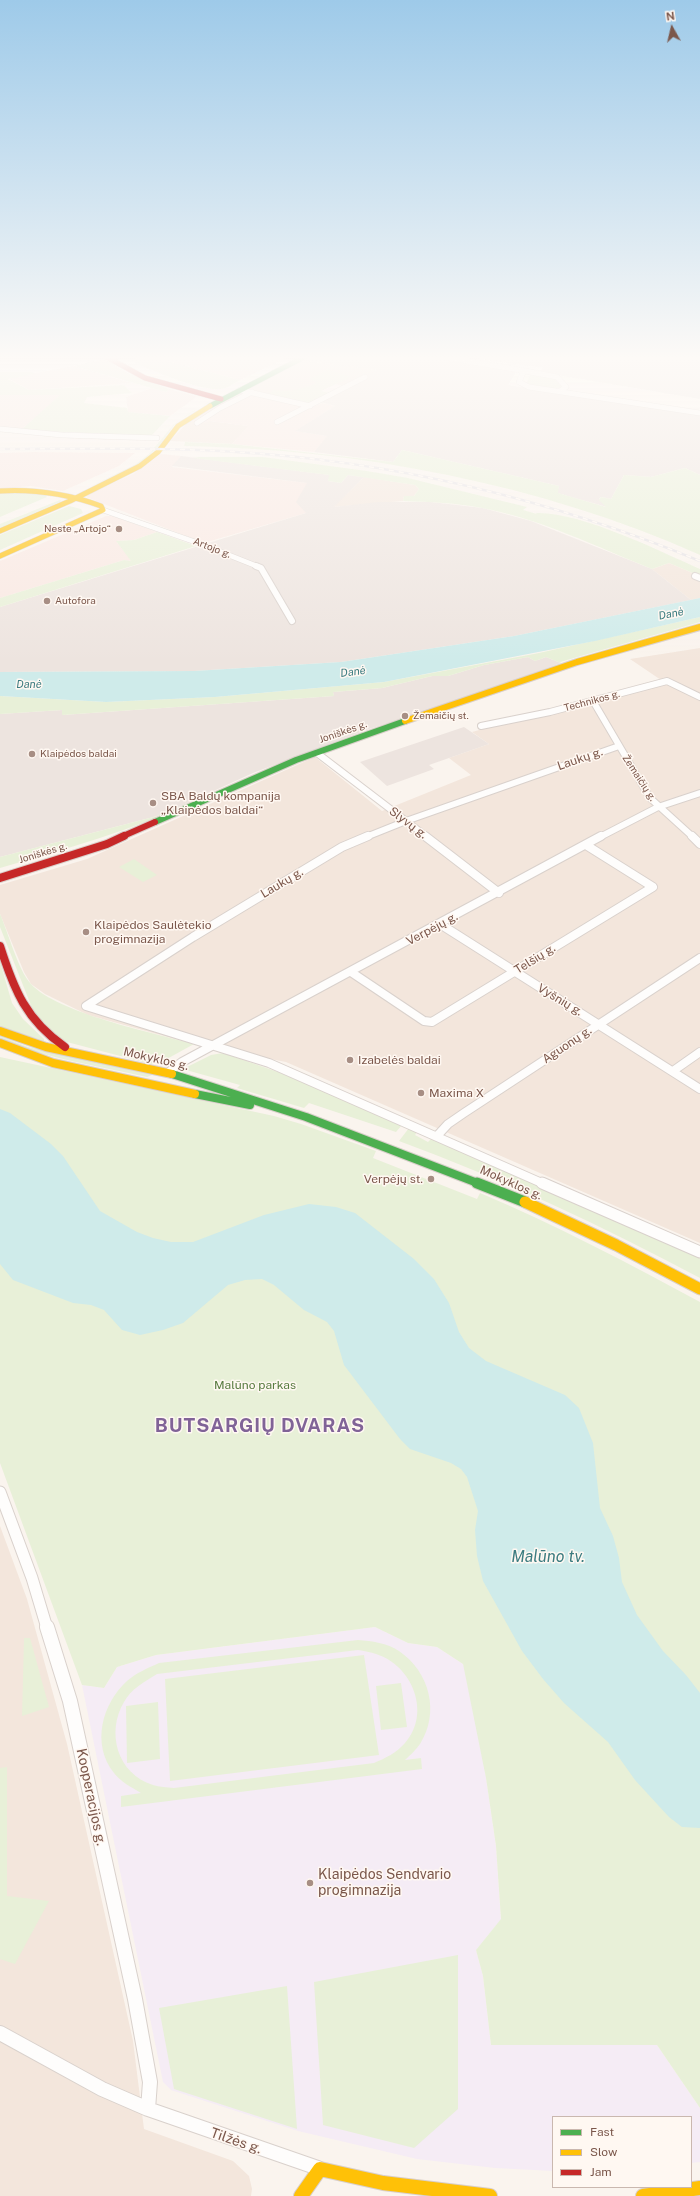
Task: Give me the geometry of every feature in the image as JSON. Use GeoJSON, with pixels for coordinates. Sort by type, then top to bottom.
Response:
{"type":"FeatureCollection","features":[{"type":"Feature","properties":{"kind":"main road"},"geometry":{"type":"LineString","coordinates":[[0,521],[131,464],[138,458]]}},
{"type":"Feature","properties":{"kind":"main road"},"geometry":{"type":"LineString","coordinates":[[0,531],[121,476],[151,458]]}},
{"type":"Feature","properties":{"kind":"main road"},"geometry":{"type":"LineString","coordinates":[[0,491],[32,489],[62,495],[101,511]]}},
{"type":"Feature","properties":{"kind":"main road"},"geometry":{"type":"LineString","coordinates":[[0,556],[101,511]]}},
{"type":"Feature","properties":{"kind":"main road","name":"Joniškės g."},"geometry":{"type":"LineString","coordinates":[[0,878],[77,855],[121,839],[317,753],[576,662],[700,627]]}},
{"type":"Feature","properties":{"kind":"main road"},"geometry":{"type":"LineString","coordinates":[[0,946],[20,1001],[30,1018],[57,1043],[82,1054]]}},
{"type":"Feature","properties":{"kind":"main road","name":"Mokyklos g."},"geometry":{"type":"LineString","coordinates":[[0,1031],[46,1047],[168,1073],[252,1097],[390,1147],[486,1184],[578,1226],[700,1289]]}},
{"type":"Feature","properties":{"kind":"main road","name":"Mokyklos g."},"geometry":{"type":"LineString","coordinates":[[0,1043],[53,1063],[304,1117]]}},
{"type":"Feature","properties":{"kind":"main road"},"geometry":{"type":"LineString","coordinates":[[0,1053],[53,1063]]}},
{"type":"Feature","properties":{"kind":"main road"},"geometry":{"type":"LineString","coordinates":[[160,1087],[168,1073]]}},
{"type":"Feature","properties":{"kind":"main road"},"geometry":{"type":"LineString","coordinates":[[301,2196],[320,2169]]}},
{"type":"Feature","properties":{"kind":"main road","name":"Tilžės g."},"geometry":{"type":"LineString","coordinates":[[320,2169],[357,2179],[406,2187],[490,2196]]}},
{"type":"Feature","properties":{"kind":"main road"},"geometry":{"type":"LineString","coordinates":[[643,2196],[700,2188]]}},
{"type":"Feature","properties":{"kind":"street","name":"Artojo g."},"geometry":{"type":"LineString","coordinates":[[101,511],[201,544],[261,568],[292,621]]}},
{"type":"Feature","properties":{"kind":"street","name":"Technikos g."},"geometry":{"type":"LineString","coordinates":[[481,726],[593,701],[667,681],[700,697]]}},
{"type":"Feature","properties":{"kind":"street"},"geometry":{"type":"LineString","coordinates":[[690,693],[700,689]]}},
{"type":"Feature","properties":{"kind":"street","name":"Žemaičių g."},"geometry":{"type":"LineString","coordinates":[[593,701],[643,788],[658,807],[700,844]]}},
{"type":"Feature","properties":{"kind":"street","name":"Laukų g."},"geometry":{"type":"LineString","coordinates":[[213,1046],[86,1006],[193,937],[342,847],[406,821],[619,746]]}},
{"type":"Feature","properties":{"kind":"street","name":"Slyvų g."},"geometry":{"type":"LineString","coordinates":[[317,753],[499,893]]}},
{"type":"Feature","properties":{"kind":"street","name":"Verpėjų g."},"geometry":{"type":"LineString","coordinates":[[168,1073],[178,1065],[586,845],[658,807],[700,792]]}},
{"type":"Feature","properties":{"kind":"street","name":"Telšių g."},"geometry":{"type":"LineString","coordinates":[[351,972],[429,1023],[653,887],[586,845]]}},
{"type":"Feature","properties":{"kind":"street","name":"Vyšnių g."},"geometry":{"type":"LineString","coordinates":[[440,924],[700,1089]]}},
{"type":"Feature","properties":{"kind":"street","name":"Aguonų g."},"geometry":{"type":"LineString","coordinates":[[437,1136],[448,1124],[464,1113],[598,1023],[700,958]]}},
{"type":"Feature","properties":{"kind":"street"},"geometry":{"type":"LineString","coordinates":[[213,1046],[268,1063],[700,1252]]}},
{"type":"Feature","properties":{"kind":"street"},"geometry":{"type":"LineString","coordinates":[[672,1071],[700,1052]]}},
{"type":"Feature","properties":{"kind":"street","name":"Kooperacijos g."},"geometry":{"type":"LineString","coordinates":[[0,1492],[32,1578],[70,1701],[135,1999],[150,2082],[148,2109]]}},
{"type":"Feature","properties":{"kind":"street","name":"Tilžės g."},"geometry":{"type":"LineString","coordinates":[[0,2033],[102,2089],[148,2109],[320,2169]]}},
{"type":"Feature","properties":{"kind":"shaded area"},"geometry":{"type":"Polygon","coordinates":[[[0,458],[128,458],[119,466],[63,491],[30,486],[0,489],[0,458]]]}},
{"type":"Feature","properties":{"kind":"shaded area"},"geometry":{"type":"Polygon","coordinates":[[[155,458],[179,458],[172,467],[307,483],[306,513],[204,543],[86,497],[91,493],[133,474],[155,458]]]}},
{"type":"Feature","properties":{"kind":"shaded area"},"geometry":{"type":"Polygon","coordinates":[[[179,458],[200,458],[330,475],[328,481],[341,483],[348,475],[364,477],[334,507],[378,502],[431,502],[483,508],[531,521],[652,569],[691,600],[514,636],[341,662],[194,671],[0,672],[0,607],[306,513],[296,502],[307,483],[172,466],[179,458]]]}},
{"type":"Feature","properties":{"kind":"shaded area"},"geometry":{"type":"Polygon","coordinates":[[[365,458],[396,458],[393,462],[365,458]]]}},
{"type":"Feature","properties":{"kind":"shaded area"},"geometry":{"type":"Polygon","coordinates":[[[439,458],[700,458],[700,475],[685,468],[651,477],[624,475],[611,499],[601,497],[599,499],[607,507],[557,493],[559,486],[439,458]]]}},
{"type":"Feature","properties":{"kind":"shaded area"},"geometry":{"type":"Polygon","coordinates":[[[364,477],[415,485],[419,489],[414,496],[404,496],[403,501],[333,507],[364,477]]]}},
{"type":"Feature","properties":{"kind":"shaded area"},"geometry":{"type":"Polygon","coordinates":[[[106,516],[113,516],[157,532],[134,540],[116,541],[132,561],[124,560],[0,598],[0,561],[106,516]]]}},
{"type":"Feature","properties":{"kind":"shaded area"},"geometry":{"type":"Polygon","coordinates":[[[669,563],[700,576],[700,598],[691,600],[652,569],[669,563]]]}},
{"type":"Feature","properties":{"kind":"shaded area"},"geometry":{"type":"Polygon","coordinates":[[[700,648],[700,1243],[286,1062],[193,1044],[88,1015],[45,994],[31,984],[24,972],[0,914],[0,885],[87,859],[315,757],[382,811],[471,775],[449,758],[489,744],[472,732],[661,680],[630,659],[700,648]]]}},
{"type":"Feature","properties":{"kind":"shaded area"},"geometry":{"type":"Polygon","coordinates":[[[528,657],[535,661],[546,657],[561,663],[445,705],[366,730],[253,773],[161,815],[0,857],[0,714],[62,710],[62,715],[334,696],[333,692],[382,688],[432,676],[448,676],[484,665],[528,657]]]}},
{"type":"Feature","properties":{"kind":"shaded area"},"geometry":{"type":"Polygon","coordinates":[[[464,727],[489,744],[429,765],[434,769],[387,786],[360,762],[464,727]]]}},
{"type":"Feature","properties":{"kind":"shaded area"},"geometry":{"type":"Polygon","coordinates":[[[0,1526],[27,1599],[67,1744],[133,2041],[144,2129],[233,2161],[249,2176],[252,2189],[251,2196],[0,2196],[0,1526]]]}},
{"type":"Feature","properties":{"kind":"shaded area","name":"Klaipėdos Sendvario progimnazija"},"geometry":{"type":"Polygon","coordinates":[[[375,1627],[408,1643],[437,1647],[463,1664],[481,1696],[486,1778],[496,1846],[501,1920],[476,1950],[483,1976],[491,2045],[657,2045],[700,2108],[700,2162],[692,2163],[692,2116],[552,2116],[552,2171],[495,2168],[417,2159],[298,2131],[171,2090],[163,2082],[82,1685],[104,1688],[117,1667],[156,1655],[375,1627]]]}},
{"type":"Feature","properties":{"kind":"green space"},"geometry":{"type":"Polygon","coordinates":[[[143,458],[146,458],[142,462],[75,494],[136,464],[143,458]]]}},
{"type":"Feature","properties":{"kind":"green space"},"geometry":{"type":"Polygon","coordinates":[[[197,458],[274,458],[408,478],[527,507],[523,510],[537,514],[536,513],[554,514],[596,525],[642,543],[700,569],[700,576],[669,563],[652,569],[547,526],[504,513],[462,505],[403,501],[404,496],[414,496],[419,489],[415,485],[348,475],[341,483],[328,481],[329,475],[197,458]]]}},
{"type":"Feature","properties":{"kind":"green space"},"geometry":{"type":"Polygon","coordinates":[[[348,458],[393,462],[396,458],[439,458],[559,486],[558,493],[606,507],[599,500],[601,497],[611,499],[624,475],[651,477],[685,468],[700,475],[700,555],[640,530],[577,508],[513,490],[448,475],[348,458]]]}},
{"type":"Feature","properties":{"kind":"green space"},"geometry":{"type":"Polygon","coordinates":[[[29,491],[45,494],[47,497],[0,517],[0,494],[29,491]]]}},
{"type":"Feature","properties":{"kind":"green space"},"geometry":{"type":"Polygon","coordinates":[[[60,500],[62,501],[0,528],[0,524],[60,500]]]}},
{"type":"Feature","properties":{"kind":"green space"},"geometry":{"type":"Polygon","coordinates":[[[69,506],[81,509],[83,513],[0,550],[0,535],[69,506]]]}},
{"type":"Feature","properties":{"kind":"green space"},"geometry":{"type":"Polygon","coordinates":[[[157,532],[196,546],[0,607],[0,598],[124,560],[131,561],[116,541],[134,540],[157,532]]]}},
{"type":"Feature","properties":{"kind":"green space"},"geometry":{"type":"Polygon","coordinates":[[[700,617],[700,622],[560,662],[561,663],[546,657],[535,661],[528,657],[484,665],[448,676],[432,676],[382,688],[333,692],[334,696],[62,715],[62,710],[0,714],[0,696],[106,702],[215,697],[384,682],[539,653],[700,617]]]}},
{"type":"Feature","properties":{"kind":"green space"},"geometry":{"type":"Polygon","coordinates":[[[196,799],[196,801],[124,830],[0,868],[0,857],[161,815],[196,799]]]}},
{"type":"Feature","properties":{"kind":"green space"},"geometry":{"type":"Polygon","coordinates":[[[134,859],[157,875],[143,882],[119,867],[134,859]]]}},
{"type":"Feature","properties":{"kind":"green space"},"geometry":{"type":"Polygon","coordinates":[[[0,914],[26,978],[44,994],[83,1013],[107,1021],[194,1044],[165,1060],[151,1064],[63,1041],[34,1013],[0,927],[0,914]]]}},
{"type":"Feature","properties":{"kind":"green space"},"geometry":{"type":"Polygon","coordinates":[[[0,962],[12,1003],[23,1019],[44,1039],[44,1041],[0,1026],[0,962]]]}},
{"type":"Feature","properties":{"kind":"green space"},"geometry":{"type":"Polygon","coordinates":[[[0,1036],[28,1047],[152,1075],[147,1077],[54,1057],[0,1038],[0,1036]]]}},
{"type":"Feature","properties":{"kind":"green space"},"geometry":{"type":"Polygon","coordinates":[[[223,1053],[278,1072],[402,1125],[396,1132],[309,1103],[304,1108],[237,1088],[240,1085],[186,1070],[187,1067],[211,1055],[223,1053]]]}},
{"type":"Feature","properties":{"kind":"green space","name":"Malūno parkas"},"geometry":{"type":"Polygon","coordinates":[[[0,1057],[274,1116],[301,1124],[376,1151],[373,1158],[477,1199],[480,1193],[508,1205],[592,1245],[700,1302],[700,2108],[657,2045],[491,2045],[483,1976],[476,1950],[501,1919],[496,1846],[486,1778],[463,1664],[437,1647],[408,1643],[375,1627],[156,1655],[117,1667],[104,1688],[82,1685],[0,1463],[0,1057]]]}},
{"type":"Feature","properties":{"kind":"green space"},"geometry":{"type":"Polygon","coordinates":[[[409,1128],[417,1132],[415,1135],[428,1142],[432,1138],[700,1257],[700,1278],[552,1204],[476,1171],[399,1141],[409,1128]]]}},
{"type":"Feature","properties":{"kind":"green space"},"geometry":{"type":"Polygon","coordinates":[[[24,1638],[30,1638],[49,1707],[22,1716],[24,1638]]]}},
{"type":"Feature","properties":{"kind":"green space"},"geometry":{"type":"Polygon","coordinates":[[[358,1640],[390,1646],[410,1660],[425,1681],[429,1694],[430,1719],[426,1732],[420,1744],[405,1760],[421,1758],[422,1769],[121,1807],[121,1796],[141,1793],[120,1779],[107,1762],[101,1737],[102,1725],[111,1701],[118,1690],[134,1676],[159,1663],[358,1640]],[[358,1650],[157,1674],[134,1690],[124,1702],[116,1726],[118,1751],[123,1762],[131,1772],[141,1780],[155,1786],[174,1788],[374,1763],[391,1755],[405,1743],[413,1731],[417,1718],[417,1705],[414,1691],[400,1668],[389,1660],[374,1653],[358,1650]]]}},
{"type":"Feature","properties":{"kind":"green space"},"geometry":{"type":"Polygon","coordinates":[[[364,1655],[379,1755],[170,1781],[165,1679],[364,1655]]]}},
{"type":"Feature","properties":{"kind":"green space"},"geometry":{"type":"Polygon","coordinates":[[[401,1683],[407,1727],[381,1730],[376,1686],[401,1683]]]}},
{"type":"Feature","properties":{"kind":"green space"},"geometry":{"type":"Polygon","coordinates":[[[158,1702],[160,1759],[127,1763],[126,1706],[158,1702]]]}},
{"type":"Feature","properties":{"kind":"green space"},"geometry":{"type":"Polygon","coordinates":[[[7,1767],[7,1896],[49,1901],[15,1964],[0,1959],[0,1768],[7,1767]]]}},
{"type":"Feature","properties":{"kind":"green space"},"geometry":{"type":"Polygon","coordinates":[[[458,1955],[458,2109],[414,2148],[323,2125],[314,1982],[458,1955]]]}},
{"type":"Feature","properties":{"kind":"green space"},"geometry":{"type":"Polygon","coordinates":[[[287,1986],[297,2129],[174,2089],[159,2008],[287,1986]]]}},
{"type":"Feature","properties":{"kind":"water","name":"Danė"},"geometry":{"type":"Polygon","coordinates":[[[700,598],[700,617],[595,641],[384,682],[215,697],[106,702],[0,696],[0,672],[194,671],[341,662],[514,636],[700,598]]]}},
{"type":"Feature","properties":{"kind":"water","name":"Malūno tv."},"geometry":{"type":"Polygon","coordinates":[[[0,1109],[10,1113],[51,1144],[63,1156],[100,1211],[137,1232],[153,1238],[171,1242],[193,1242],[264,1215],[309,1204],[336,1207],[355,1213],[414,1259],[434,1279],[449,1303],[459,1332],[469,1348],[486,1361],[565,1395],[579,1408],[593,1443],[600,1508],[613,1536],[619,1558],[622,1582],[637,1615],[663,1651],[686,1675],[700,1693],[700,1828],[682,1827],[669,1817],[635,1780],[608,1742],[564,1703],[543,1679],[522,1651],[483,1581],[477,1556],[475,1530],[478,1511],[467,1477],[461,1469],[451,1463],[410,1449],[400,1439],[344,1365],[334,1331],[327,1322],[304,1310],[274,1285],[262,1279],[245,1280],[228,1285],[183,1323],[163,1330],[140,1335],[122,1330],[104,1310],[91,1305],[73,1303],[13,1280],[0,1264],[0,1109]]]}},
{"type":"Feature","properties":{"kind":"railway"},"geometry":{"type":"LineString","coordinates":[[308,458],[415,475],[473,487],[531,502],[644,539],[700,561]]}},
{"type":"Feature","properties":{"kind":"traffic: fast"},"geometry":{"type":"LineString","coordinates":[[155,822],[296,760],[405,721]]}},
{"type":"Feature","properties":{"kind":"traffic: fast"},"geometry":{"type":"LineString","coordinates":[[172,1074],[217,1087],[306,1117],[525,1202]]}},
{"type":"Feature","properties":{"kind":"traffic: fast"},"geometry":{"type":"LineString","coordinates":[[195,1094],[250,1105]]}},
{"type":"Feature","properties":{"kind":"traffic: slow"},"geometry":{"type":"LineString","coordinates":[[0,531],[70,501],[140,466],[150,458]]}},
{"type":"Feature","properties":{"kind":"traffic: slow"},"geometry":{"type":"LineString","coordinates":[[0,491],[26,490],[51,492],[101,506],[103,510],[0,556]]}},
{"type":"Feature","properties":{"kind":"traffic: slow"},"geometry":{"type":"LineString","coordinates":[[405,721],[577,662],[700,627]]}},
{"type":"Feature","properties":{"kind":"traffic: slow"},"geometry":{"type":"LineString","coordinates":[[0,1031],[46,1047],[172,1074]]}},
{"type":"Feature","properties":{"kind":"traffic: slow"},"geometry":{"type":"LineString","coordinates":[[0,1043],[53,1063],[195,1094]]}},
{"type":"Feature","properties":{"kind":"traffic: slow"},"geometry":{"type":"LineString","coordinates":[[525,1202],[616,1245],[700,1289]]}},
{"type":"Feature","properties":{"kind":"traffic: slow"},"geometry":{"type":"LineString","coordinates":[[301,2196],[320,2169],[383,2183],[490,2196]]}},
{"type":"Feature","properties":{"kind":"traffic: slow"},"geometry":{"type":"LineString","coordinates":[[643,2196],[700,2188]]}},
{"type":"Feature","properties":{"kind":"traffic: jam"},"geometry":{"type":"LineString","coordinates":[[0,878],[107,844],[155,822]]}},
{"type":"Feature","properties":{"kind":"traffic: jam"},"geometry":{"type":"LineString","coordinates":[[0,946],[10,977],[22,1004],[40,1027],[51,1038],[65,1047]]}},
{"type":"Feature","properties":{"kind":"place","name":"Neste „Artojo“"},"geometry":{"type":"Point","coordinates":[119,529]}},
{"type":"Feature","properties":{"kind":"place","name":"Autofora"},"geometry":{"type":"Point","coordinates":[47,601]}},
{"type":"Feature","properties":{"kind":"place","name":"Žemaičių st."},"geometry":{"type":"Point","coordinates":[405,716]}},
{"type":"Feature","properties":{"kind":"place","name":"Klaipėdos baldai"},"geometry":{"type":"Point","coordinates":[32,754]}},
{"type":"Feature","properties":{"kind":"place","name":"SBA Baldų kompanija „Klaipėdos baldai“"},"geometry":{"type":"Point","coordinates":[153,803]}},
{"type":"Feature","properties":{"kind":"place","name":"Klaipėdos Saulėtekio progimnazija"},"geometry":{"type":"Point","coordinates":[86,932]}},
{"type":"Feature","properties":{"kind":"place","name":"Izabelės baldai"},"geometry":{"type":"Point","coordinates":[350,1060]}},
{"type":"Feature","properties":{"kind":"place","name":"Maxima X"},"geometry":{"type":"Point","coordinates":[421,1093]}},
{"type":"Feature","properties":{"kind":"place","name":"Verpėjų st."},"geometry":{"type":"Point","coordinates":[431,1179]}},
{"type":"Feature","properties":{"kind":"place","name":"Klaipėdos Sendvario progimnazija"},"geometry":{"type":"Point","coordinates":[310,1883]}},
{"type":"Feature","properties":{"kind":"district","name":"BUTSARGIŲ DVARAS"},"geometry":{"type":"Point","coordinates":[260,1426]}}]}
